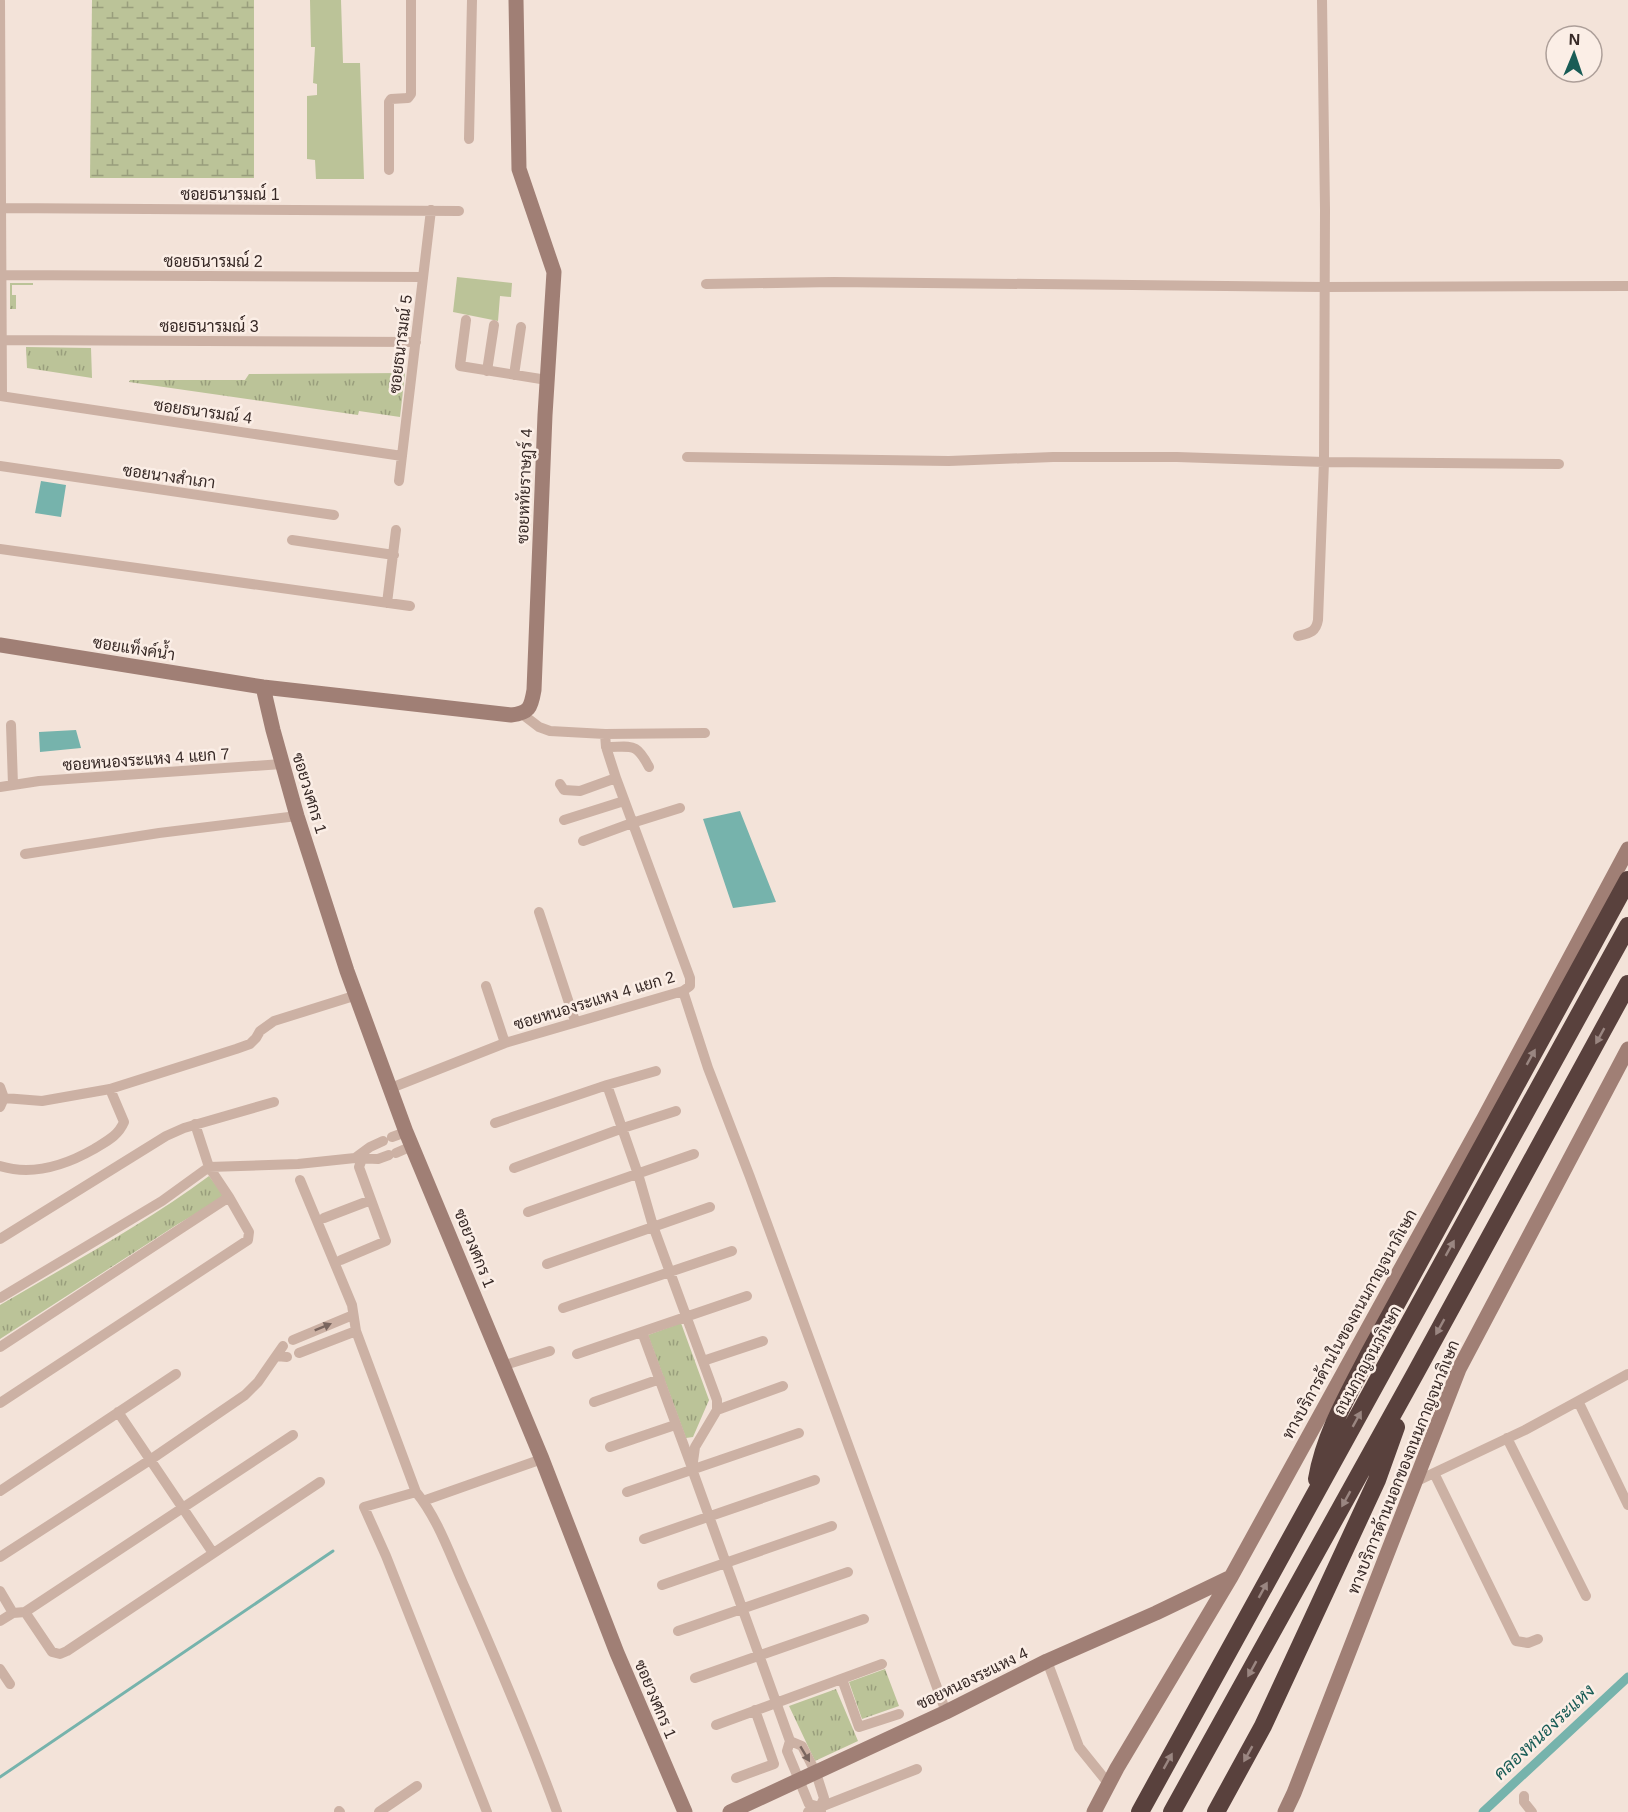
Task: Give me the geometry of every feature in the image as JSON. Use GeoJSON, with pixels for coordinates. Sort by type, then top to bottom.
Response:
{"type":"FeatureCollection","features":[{"type":"Feature","properties":{"kind":"highway"},"geometry":{"type":"LineString","coordinates":[[1314,1498],[1320,1462],[1331,1428],[1370,1352],[1628,880]]}},
{"type":"Feature","properties":{"kind":"highway","name":"ถนนกาญจนาภิเษก"},"geometry":{"type":"LineString","coordinates":[[1140,1812],[1628,926]]}},
{"type":"Feature","properties":{"kind":"highway"},"geometry":{"type":"LineString","coordinates":[[1173,1812],[1628,984]]}},
{"type":"Feature","properties":{"kind":"highway"},"geometry":{"type":"LineString","coordinates":[[1483,1145],[1545,1076]]}},
{"type":"Feature","properties":{"kind":"highway"},"geometry":{"type":"LineString","coordinates":[[1216,1812],[1263,1726],[1377,1480],[1415,1374]]}},
{"type":"Feature","properties":{"kind":"street"},"geometry":{"type":"LineString","coordinates":[[389,170],[389,102],[391,99],[408,98],[411,94],[411,0]]}},
{"type":"Feature","properties":{"kind":"street"},"geometry":{"type":"LineString","coordinates":[[469,139],[472,0]]}},
{"type":"Feature","properties":{"kind":"street","name":"ซอยหทัยราษฎร์ 4"},"geometry":{"type":"LineString","coordinates":[[516,0],[519,169],[554,272],[547,380],[534,690],[527,710],[522,714]]}},
{"type":"Feature","properties":{"kind":"street"},"geometry":{"type":"LineString","coordinates":[[1298,636],[1312,633],[1317,628],[1324,462],[1325,210],[1322,0]]}},
{"type":"Feature","properties":{"kind":"street"},"geometry":{"type":"LineString","coordinates":[[0,1],[1,396]]}},
{"type":"Feature","properties":{"kind":"street","name":"ซอยธนารมณ์ 1"},"geometry":{"type":"LineString","coordinates":[[1,208],[459,210]]}},
{"type":"Feature","properties":{"kind":"street","name":"ซอยธนารมณ์ 5"},"geometry":{"type":"LineString","coordinates":[[399,481],[431,210]]}},
{"type":"Feature","properties":{"kind":"street","name":"ซอยธนารมณ์ 2"},"geometry":{"type":"LineString","coordinates":[[2,275],[423,277]]}},
{"type":"Feature","properties":{"kind":"street"},"geometry":{"type":"LineString","coordinates":[[706,284],[834,282],[1324,287],[1628,286]]}},
{"type":"Feature","properties":{"kind":"street"},"geometry":{"type":"LineString","coordinates":[[466,320],[460,366],[547,380]]}},
{"type":"Feature","properties":{"kind":"street"},"geometry":{"type":"LineString","coordinates":[[487,371],[494,325]]}},
{"type":"Feature","properties":{"kind":"street"},"geometry":{"type":"LineString","coordinates":[[514,375],[521,327]]}},
{"type":"Feature","properties":{"kind":"street","name":"ซอยธนารมณ์ 3"},"geometry":{"type":"LineString","coordinates":[[2,340],[416,342]]}},
{"type":"Feature","properties":{"kind":"street","name":"ซอยธนารมณ์ 4"},"geometry":{"type":"LineString","coordinates":[[1,396],[402,456]]}},
{"type":"Feature","properties":{"kind":"street"},"geometry":{"type":"LineString","coordinates":[[687,457],[948,461],[1053,457],[1177,457],[1324,462],[1559,464]]}},
{"type":"Feature","properties":{"kind":"street","name":"ซอยนางสำเภา"},"geometry":{"type":"LineString","coordinates":[[0,466],[334,515]]}},
{"type":"Feature","properties":{"kind":"street"},"geometry":{"type":"LineString","coordinates":[[387,603],[396,530]]}},
{"type":"Feature","properties":{"kind":"street"},"geometry":{"type":"LineString","coordinates":[[292,540],[394,555]]}},
{"type":"Feature","properties":{"kind":"street"},"geometry":{"type":"LineString","coordinates":[[0,549],[410,606]]}},
{"type":"Feature","properties":{"kind":"street","name":"ซอยแท็งค์น้ำ"},"geometry":{"type":"LineString","coordinates":[[0,645],[263,687]]}},
{"type":"Feature","properties":{"kind":"street"},"geometry":{"type":"LineString","coordinates":[[263,687],[511,715],[522,714],[539,727],[550,731],[604,734],[705,734]]}},
{"type":"Feature","properties":{"kind":"street","name":"ซอยวงศกร 1"},"geometry":{"type":"LineString","coordinates":[[263,687],[297,816],[391,1088],[398,1139],[542,1459],[617,1653],[685,1812]]}},
{"type":"Feature","properties":{"kind":"street"},"geometry":{"type":"LineString","coordinates":[[11,726],[13,785]]}},
{"type":"Feature","properties":{"kind":"street","name":"ซอยหนองระแหง 4 แยก 2"},"geometry":{"type":"LineString","coordinates":[[391,1088],[505,1043],[683,991],[690,986],[690,978],[616,778],[604,734]]}},
{"type":"Feature","properties":{"kind":"street"},"geometry":{"type":"LineString","coordinates":[[606,747],[636,748],[641,752],[649,767]]}},
{"type":"Feature","properties":{"kind":"street","name":"ซอยหนองระแหง 4 แยก 7"},"geometry":{"type":"LineString","coordinates":[[0,787],[39,781],[282,764]]}},
{"type":"Feature","properties":{"kind":"street"},"geometry":{"type":"LineString","coordinates":[[560,784],[564,790],[580,791],[616,778]]}},
{"type":"Feature","properties":{"kind":"street"},"geometry":{"type":"LineString","coordinates":[[564,820],[624,801]]}},
{"type":"Feature","properties":{"kind":"street"},"geometry":{"type":"LineString","coordinates":[[583,842],[680,808]]}},
{"type":"Feature","properties":{"kind":"street"},"geometry":{"type":"LineString","coordinates":[[25,854],[159,833],[297,816]]}},
{"type":"Feature","properties":{"kind":"street","name":"ทางบริการด้านในของถนนกาญจนาภิเษก"},"geometry":{"type":"LineString","coordinates":[[1094,1812],[1108,1784],[1231,1576],[1484,1118],[1628,849]]}},
{"type":"Feature","properties":{"kind":"street"},"geometry":{"type":"LineString","coordinates":[[539,912],[575,1021]]}},
{"type":"Feature","properties":{"kind":"street"},"geometry":{"type":"LineString","coordinates":[[486,986],[505,1043]]}},
{"type":"Feature","properties":{"kind":"street"},"geometry":{"type":"LineString","coordinates":[[683,991],[704,1059],[750,1177],[946,1712]]}},
{"type":"Feature","properties":{"kind":"street"},"geometry":{"type":"LineString","coordinates":[[1,1097],[42,1101],[110,1089],[250,1044],[260,1031],[274,1021],[357,995]]}},
{"type":"Feature","properties":{"kind":"street","name":"ทางบริการด้านนอกของถนนกาญจนาภิเษก"},"geometry":{"type":"LineString","coordinates":[[1285,1812],[1417,1480],[1443,1405],[1469,1348],[1628,1049]]}},
{"type":"Feature","properties":{"kind":"street"},"geometry":{"type":"LineString","coordinates":[[495,1123],[607,1084],[656,1071]]}},
{"type":"Feature","properties":{"kind":"street"},"geometry":{"type":"LineString","coordinates":[[607,1084],[653,1226],[717,1400],[717,1410],[695,1447],[692,1469]]}},
{"type":"Feature","properties":{"kind":"street"},"geometry":{"type":"LineString","coordinates":[[0,1166],[13,1170],[41,1169],[62,1164],[84,1155],[120,1132],[124,1122],[110,1089]]}},
{"type":"Feature","properties":{"kind":"street"},"geometry":{"type":"LineString","coordinates":[[0,1239],[166,1136],[195,1124],[274,1102]]}},
{"type":"Feature","properties":{"kind":"street"},"geometry":{"type":"LineString","coordinates":[[514,1168],[676,1111]]}},
{"type":"Feature","properties":{"kind":"street"},"geometry":{"type":"LineString","coordinates":[[0,1403],[248,1240],[249,1232],[209,1167],[195,1124]]}},
{"type":"Feature","properties":{"kind":"street"},"geometry":{"type":"LineString","coordinates":[[0,1298],[162,1201],[209,1167],[298,1164],[358,1158],[378,1159],[392,1154],[398,1139]]}},
{"type":"Feature","properties":{"kind":"street"},"geometry":{"type":"LineString","coordinates":[[358,1158],[370,1146],[398,1139]]}},
{"type":"Feature","properties":{"kind":"street"},"geometry":{"type":"LineString","coordinates":[[528,1212],[694,1154]]}},
{"type":"Feature","properties":{"kind":"street"},"geometry":{"type":"LineString","coordinates":[[341,1260],[386,1241],[359,1167],[358,1158]]}},
{"type":"Feature","properties":{"kind":"street"},"geometry":{"type":"LineString","coordinates":[[300,1180],[352,1305],[356,1330],[416,1492],[423,1501],[452,1558],[557,1812]]}},
{"type":"Feature","properties":{"kind":"street"},"geometry":{"type":"LineString","coordinates":[[0,1347],[229,1197]]}},
{"type":"Feature","properties":{"kind":"street"},"geometry":{"type":"LineString","coordinates":[[324,1218],[371,1200]]}},
{"type":"Feature","properties":{"kind":"street"},"geometry":{"type":"LineString","coordinates":[[547,1264],[710,1207]]}},
{"type":"Feature","properties":{"kind":"street"},"geometry":{"type":"LineString","coordinates":[[563,1308],[732,1251]]}},
{"type":"Feature","properties":{"kind":"street"},"geometry":{"type":"LineString","coordinates":[[577,1354],[747,1296]]}},
{"type":"Feature","properties":{"kind":"street"},"geometry":{"type":"LineString","coordinates":[[0,1557],[150,1460],[251,1390],[285,1350],[353,1315]]}},
{"type":"Feature","properties":{"kind":"street"},"geometry":{"type":"LineString","coordinates":[[298,1353],[356,1330]]}},
{"type":"Feature","properties":{"kind":"street"},"geometry":{"type":"LineString","coordinates":[[642,1332],[776,1703],[789,1741],[787,1751],[809,1804],[821,1810]]}},
{"type":"Feature","properties":{"kind":"street"},"geometry":{"type":"LineString","coordinates":[[703,1361],[764,1341]]}},
{"type":"Feature","properties":{"kind":"street"},"geometry":{"type":"LineString","coordinates":[[502,1366],[550,1351]]}},
{"type":"Feature","properties":{"kind":"street"},"geometry":{"type":"LineString","coordinates":[[0,1491],[176,1374]]}},
{"type":"Feature","properties":{"kind":"street"},"geometry":{"type":"LineString","coordinates":[[1417,1480],[1507,1438],[1628,1374]]}},
{"type":"Feature","properties":{"kind":"street"},"geometry":{"type":"LineString","coordinates":[[594,1402],[660,1379]]}},
{"type":"Feature","properties":{"kind":"street"},"geometry":{"type":"LineString","coordinates":[[717,1410],[783,1386]]}},
{"type":"Feature","properties":{"kind":"street"},"geometry":{"type":"LineString","coordinates":[[1578,1401],[1628,1505]]}},
{"type":"Feature","properties":{"kind":"street"},"geometry":{"type":"LineString","coordinates":[[118,1412],[213,1553]]}},
{"type":"Feature","properties":{"kind":"street"},"geometry":{"type":"LineString","coordinates":[[610,1447],[675,1425]]}},
{"type":"Feature","properties":{"kind":"street"},"geometry":{"type":"LineString","coordinates":[[627,1492],[799,1433]]}},
{"type":"Feature","properties":{"kind":"street"},"geometry":{"type":"LineString","coordinates":[[0,1621],[12,1612],[25,1612],[293,1435]]}},
{"type":"Feature","properties":{"kind":"street"},"geometry":{"type":"LineString","coordinates":[[1507,1438],[1586,1596]]}},
{"type":"Feature","properties":{"kind":"street"},"geometry":{"type":"LineString","coordinates":[[423,1501],[542,1459]]}},
{"type":"Feature","properties":{"kind":"street"},"geometry":{"type":"LineString","coordinates":[[1434,1473],[1516,1641],[1521,1643],[1538,1639]]}},
{"type":"Feature","properties":{"kind":"street"},"geometry":{"type":"LineString","coordinates":[[644,1539],[815,1480]]}},
{"type":"Feature","properties":{"kind":"street"},"geometry":{"type":"LineString","coordinates":[[25,1612],[52,1652],[60,1654],[67,1651],[320,1482]]}},
{"type":"Feature","properties":{"kind":"street"},"geometry":{"type":"LineString","coordinates":[[416,1492],[364,1507],[394,1575],[487,1812]]}},
{"type":"Feature","properties":{"kind":"street"},"geometry":{"type":"LineString","coordinates":[[663,1585],[832,1526]]}},
{"type":"Feature","properties":{"kind":"street"},"geometry":{"type":"LineString","coordinates":[[678,1631],[848,1572]]}},
{"type":"Feature","properties":{"kind":"street","name":"ซอยหนองระแหง 4"},"geometry":{"type":"LineString","coordinates":[[730,1812],[1231,1576]]}},
{"type":"Feature","properties":{"kind":"street"},"geometry":{"type":"LineString","coordinates":[[0,1591],[12,1612]]}},
{"type":"Feature","properties":{"kind":"street"},"geometry":{"type":"LineString","coordinates":[[695,1678],[864,1619]]}},
{"type":"Feature","properties":{"kind":"street"},"geometry":{"type":"LineString","coordinates":[[1047,1661],[1079,1747],[1108,1784]]}},
{"type":"Feature","properties":{"kind":"street"},"geometry":{"type":"LineString","coordinates":[[716,1725],[882,1664]]}},
{"type":"Feature","properties":{"kind":"street"},"geometry":{"type":"LineString","coordinates":[[0,1669],[10,1684]]}},
{"type":"Feature","properties":{"kind":"street"},"geometry":{"type":"LineString","coordinates":[[842,1678],[859,1727],[899,1714]]}},
{"type":"Feature","properties":{"kind":"street"},"geometry":{"type":"LineString","coordinates":[[736,1778],[774,1764],[755,1710]]}},
{"type":"Feature","properties":{"kind":"street"},"geometry":{"type":"LineString","coordinates":[[789,1741],[802,1746],[816,1773],[824,1798],[821,1810]]}},
{"type":"Feature","properties":{"kind":"street"},"geometry":{"type":"LineString","coordinates":[[808,1812],[821,1810],[917,1769]]}},
{"type":"Feature","properties":{"kind":"street"},"geometry":{"type":"LineString","coordinates":[[379,1812],[417,1786]]}},
{"type":"Feature","properties":{"kind":"street"},"geometry":{"type":"LineString","coordinates":[[1524,1796],[1524,1802],[1532,1812]]}},
{"type":"Feature","properties":{"kind":"green space"},"geometry":{"type":"Polygon","coordinates":[[[92,0],[254,0],[254,178],[90,178],[92,0]]]}},
{"type":"Feature","properties":{"kind":"green space"},"geometry":{"type":"Polygon","coordinates":[[[310,0],[341,0],[343,63],[360,63],[364,179],[316,179],[315,160],[307,159],[307,96],[317,95],[317,84],[313,83],[315,47],[311,47],[310,0]]]}},
{"type":"Feature","properties":{"kind":"green space"},"geometry":{"type":"Polygon","coordinates":[[[457,277],[512,283],[511,297],[500,296],[498,321],[453,312],[457,277]]]}},
{"type":"Feature","properties":{"kind":"green space"},"geometry":{"type":"Polygon","coordinates":[[[10,283],[33,283],[33,285],[12,285],[12,295],[16,295],[16,309],[10,309],[10,283]]]}},
{"type":"Feature","properties":{"kind":"green space"},"geometry":{"type":"Polygon","coordinates":[[[26,347],[91,348],[92,378],[27,368],[26,347]]]}},
{"type":"Feature","properties":{"kind":"green space"},"geometry":{"type":"Polygon","coordinates":[[[405,373],[400,417],[359,411],[358,415],[129,382],[130,380],[245,380],[249,374],[405,373]]]}},
{"type":"Feature","properties":{"kind":"green space"},"geometry":{"type":"Polygon","coordinates":[[[209,1176],[225,1197],[178,1224],[0,1339],[0,1305],[133,1227],[209,1176]]]}},
{"type":"Feature","properties":{"kind":"green space"},"geometry":{"type":"Polygon","coordinates":[[[681,1323],[709,1400],[693,1437],[686,1438],[648,1335],[681,1323]]]}},
{"type":"Feature","properties":{"kind":"green space"},"geometry":{"type":"Polygon","coordinates":[[[885,1669],[899,1706],[862,1719],[849,1682],[885,1669]]]}},
{"type":"Feature","properties":{"kind":"green space"},"geometry":{"type":"Polygon","coordinates":[[[836,1689],[858,1741],[815,1761],[789,1706],[836,1689]]]}},
{"type":"Feature","properties":{"kind":"water"},"geometry":{"type":"Polygon","coordinates":[[[41,481],[66,485],[61,517],[35,513],[41,481]]]}},
{"type":"Feature","properties":{"kind":"water"},"geometry":{"type":"Polygon","coordinates":[[[76,730],[81,748],[40,752],[39,732],[76,730]]]}},
{"type":"Feature","properties":{"kind":"water"},"geometry":{"type":"Polygon","coordinates":[[[740,811],[776,902],[733,908],[703,819],[740,811]]]}},
{"type":"Feature","properties":{"kind":"waterway"},"geometry":{"type":"LineString","coordinates":[[0,1777],[333,1551]]}},
{"type":"Feature","properties":{"kind":"waterway","name":"คลองหนองระแหง"},"geometry":{"type":"LineString","coordinates":[[1483,1812],[1628,1677]]}}]}
